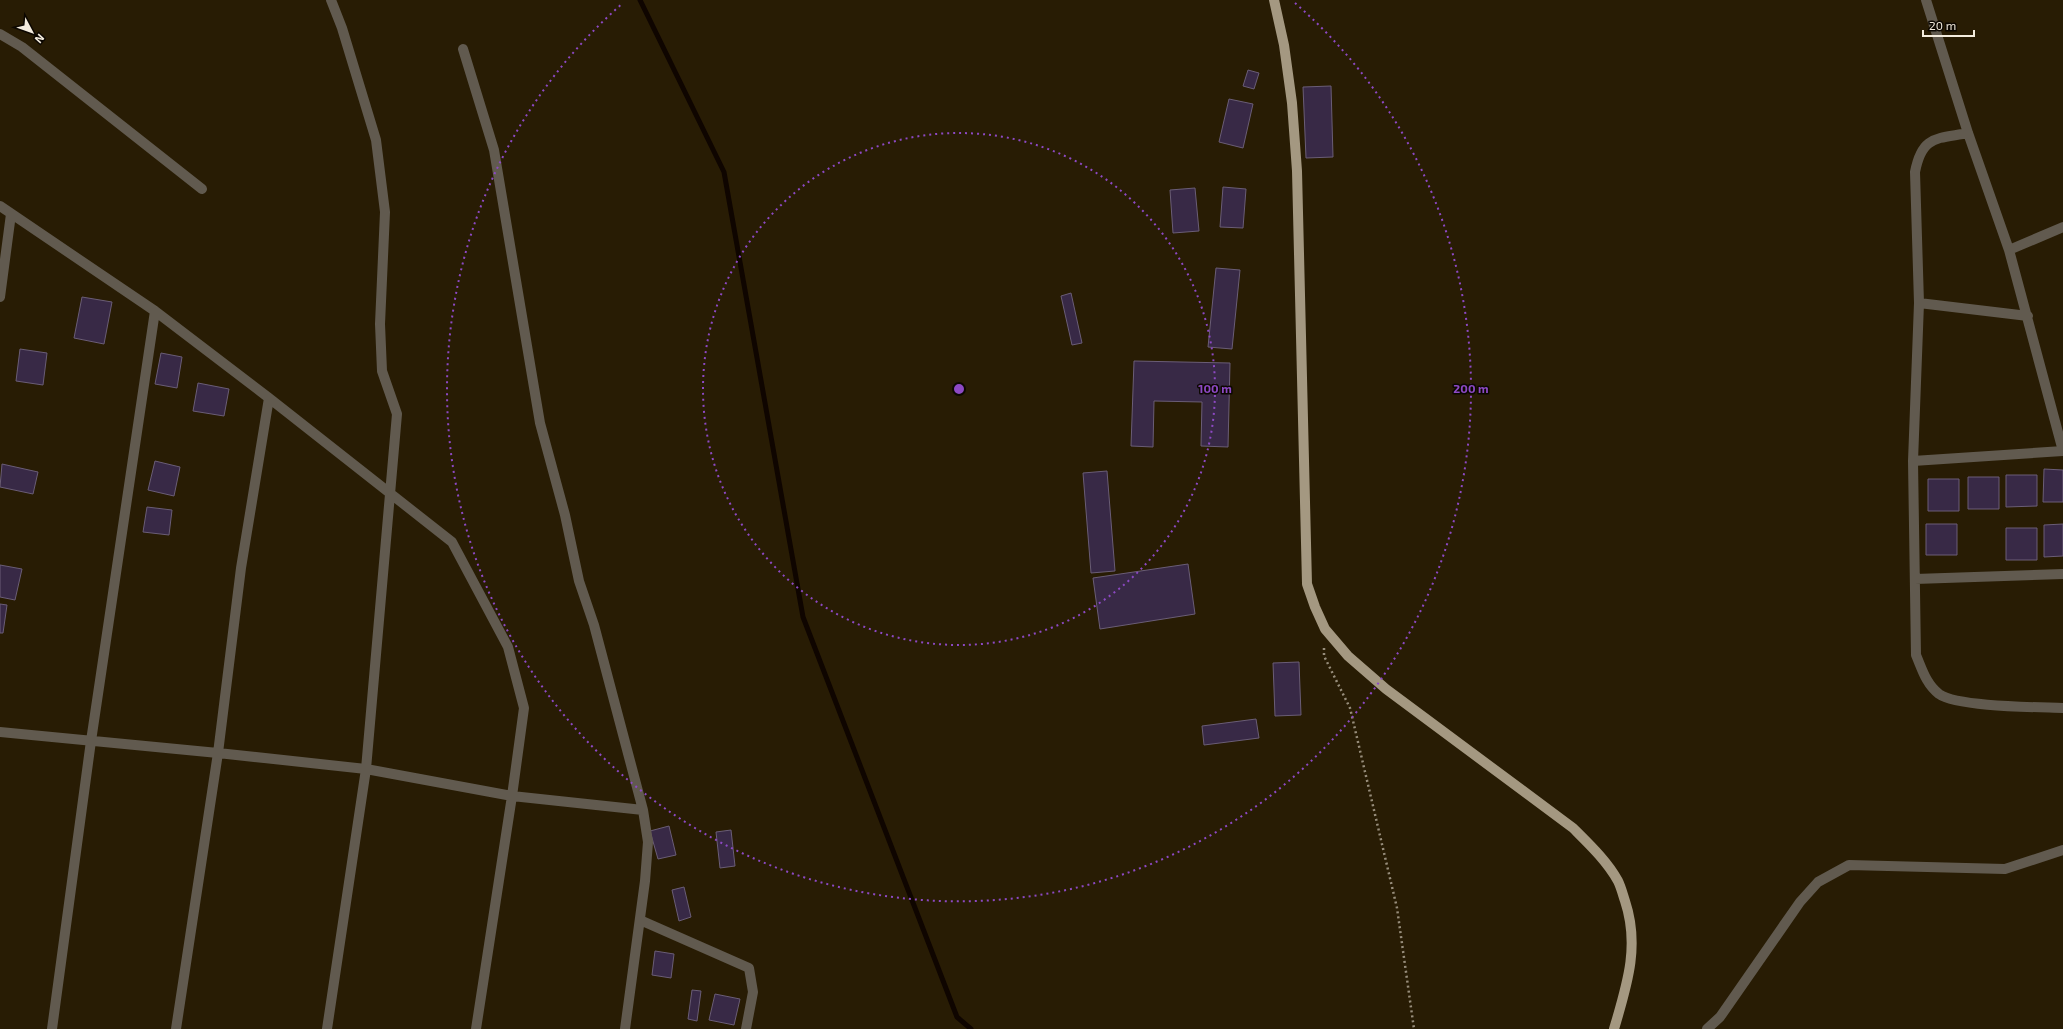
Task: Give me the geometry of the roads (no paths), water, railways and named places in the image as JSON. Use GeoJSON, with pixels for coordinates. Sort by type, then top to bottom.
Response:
{"type":"FeatureCollection","features":[{"type":"Feature","properties":{"kind":"main road"},"geometry":{"type":"LineString","coordinates":[[1274,0],[1284,45],[1292,103],[1297,171],[1307,584],[1314,607],[1325,629],[1348,656],[1386,690],[1573,828],[1600,856],[1619,882],[1630,917],[1633,948],[1626,987],[1614,1029]]}},
{"type":"Feature","properties":{"kind":"street"},"geometry":{"type":"LineString","coordinates":[[327,1029],[366,769],[397,414],[382,370],[380,324],[385,212],[376,140],[332,0]]}},
{"type":"Feature","properties":{"kind":"street"},"geometry":{"type":"LineString","coordinates":[[1913,461],[2063,451],[2028,316],[2009,250],[1968,133],[1926,0]]}},
{"type":"Feature","properties":{"kind":"street"},"geometry":{"type":"LineString","coordinates":[[0,34],[22,47],[202,188]]}},
{"type":"Feature","properties":{"kind":"street"},"geometry":{"type":"LineString","coordinates":[[463,49],[494,150],[540,423],[565,515],[579,581],[594,625],[643,810],[648,842],[640,920],[625,1029]]}},
{"type":"Feature","properties":{"kind":"street"},"geometry":{"type":"LineString","coordinates":[[1968,133],[1931,140],[1918,155],[1915,172],[1919,303],[1913,461],[1916,655],[1927,681],[1940,694],[1960,702],[2063,708]]}},
{"type":"Feature","properties":{"kind":"street"},"geometry":{"type":"LineString","coordinates":[[0,206],[155,311],[269,398],[452,542],[508,647],[524,708],[476,1029]]}},
{"type":"Feature","properties":{"kind":"street"},"geometry":{"type":"LineString","coordinates":[[0,297],[11,214]]}},
{"type":"Feature","properties":{"kind":"street"},"geometry":{"type":"LineString","coordinates":[[2009,250],[2063,227]]}},
{"type":"Feature","properties":{"kind":"street"},"geometry":{"type":"LineString","coordinates":[[1919,303],[2028,316]]}},
{"type":"Feature","properties":{"kind":"street"},"geometry":{"type":"LineString","coordinates":[[52,1029],[91,741],[155,311]]}},
{"type":"Feature","properties":{"kind":"street"},"geometry":{"type":"LineString","coordinates":[[176,1029],[218,752],[241,568],[269,398]]}},
{"type":"Feature","properties":{"kind":"street"},"geometry":{"type":"LineString","coordinates":[[1915,579],[2063,574]]}},
{"type":"Feature","properties":{"kind":"street"},"geometry":{"type":"LineString","coordinates":[[0,732],[218,752],[366,769],[512,796],[643,810]]}},
{"type":"Feature","properties":{"kind":"street"},"geometry":{"type":"LineString","coordinates":[[1708,1029],[1720,1017],[1800,902],[1818,882],[1850,865],[2005,870],[2063,850]]}},
{"type":"Feature","properties":{"kind":"street"},"geometry":{"type":"LineString","coordinates":[[640,920],[749,968],[753,992],[746,1029]]}},
{"type":"Feature","properties":{"kind":"waterway"},"geometry":{"type":"LineString","coordinates":[[640,0],[724,172],[803,617],[957,1017],[971,1029]]}}]}
